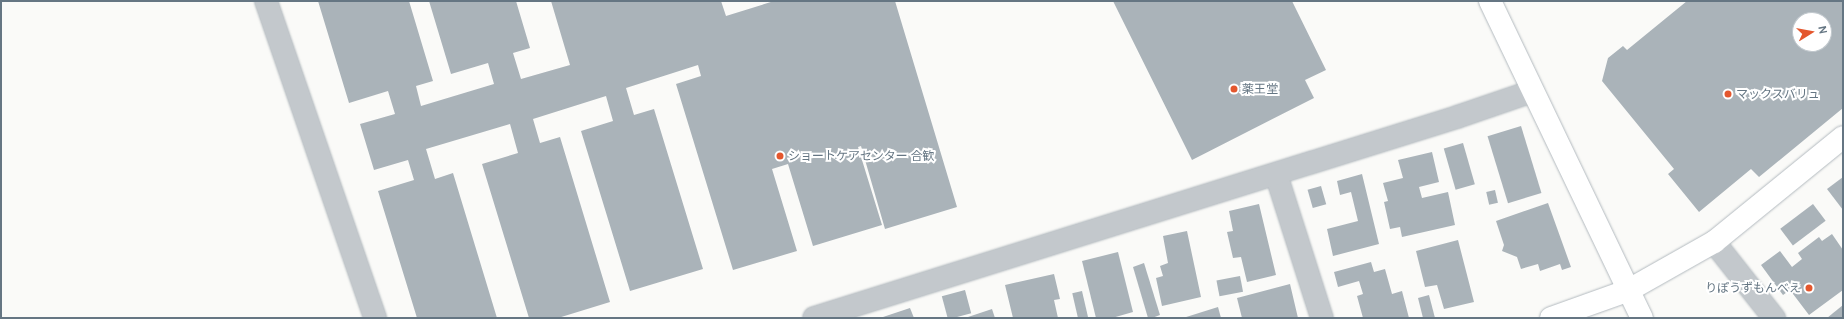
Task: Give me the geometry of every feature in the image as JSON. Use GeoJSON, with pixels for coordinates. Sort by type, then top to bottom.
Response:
{"type":"FeatureCollection","features":[{"type":"Feature","properties":{"kind":"street"},"geometry":{"type":"LineString","coordinates":[[266,1],[375,318]]}},
{"type":"Feature","properties":{"kind":"street"},"geometry":{"type":"LineString","coordinates":[[1490,1],[1642,318]]}},
{"type":"Feature","properties":{"kind":"street"},"geometry":{"type":"LineString","coordinates":[[824,317],[1457,118],[1533,91]]}},
{"type":"Feature","properties":{"kind":"street"},"geometry":{"type":"LineString","coordinates":[[1551,318],[1629,290],[1714,242],[1843,137]]}},
{"type":"Feature","properties":{"kind":"street"},"geometry":{"type":"LineString","coordinates":[[1276,174],[1322,318]]}},
{"type":"Feature","properties":{"kind":"street"},"geometry":{"type":"LineString","coordinates":[[1714,242],[1774,318]]}},
{"type":"Feature","properties":{"kind":"building","name":"ショートケアセンター 合歓"},"geometry":{"type":"Polygon","coordinates":[[[318,1],[409,1],[433,81],[416,86],[421,106],[494,84],[488,63],[451,74],[429,1],[516,1],[530,48],[513,53],[521,79],[570,65],[551,1],[721,1],[726,16],[774,1],[895,1],[957,207],[885,229],[861,146],[858,147],[882,225],[813,246],[788,164],[772,169],[797,251],[733,270],[676,84],[701,76],[698,65],[626,88],[634,115],[654,109],[703,269],[630,291],[581,131],[613,121],[606,96],[533,119],[540,143],[560,137],[610,302],[558,318],[529,318],[482,164],[518,153],[510,124],[426,149],[435,179],[453,173],[497,318],[417,318],[378,191],[414,180],[408,160],[374,170],[360,124],[395,114],[388,91],[349,103],[318,1]]]}},
{"type":"Feature","properties":{"kind":"building","name":"薬王堂"},"geometry":{"type":"Polygon","coordinates":[[[1113,1],[1292,1],[1326,70],[1305,80],[1314,98],[1192,160],[1113,1]]]}},
{"type":"Feature","properties":{"kind":"building","name":"マックスバリュ"},"geometry":{"type":"Polygon","coordinates":[[[1687,1],[1843,1],[1843,108],[1759,177],[1751,169],[1699,212],[1668,174],[1674,169],[1602,81],[1608,58],[1623,46],[1627,50],[1687,1]]]}},
{"type":"Feature","properties":{"kind":"building"},"geometry":{"type":"Polygon","coordinates":[[[1521,126],[1541,193],[1508,203],[1488,136],[1521,126]]]}},
{"type":"Feature","properties":{"kind":"building"},"geometry":{"type":"Polygon","coordinates":[[[1463,143],[1475,184],[1456,190],[1444,149],[1463,143]]]}},
{"type":"Feature","properties":{"kind":"building"},"geometry":{"type":"Polygon","coordinates":[[[1432,152],[1439,182],[1419,187],[1422,198],[1448,192],[1455,225],[1402,237],[1400,227],[1390,229],[1384,202],[1388,201],[1383,183],[1403,178],[1398,160],[1432,152]]]}},
{"type":"Feature","properties":{"kind":"building"},"geometry":{"type":"Polygon","coordinates":[[[1362,174],[1379,244],[1333,256],[1327,229],[1358,221],[1351,192],[1340,195],[1337,181],[1362,174]]]}},
{"type":"Feature","properties":{"kind":"building"},"geometry":{"type":"Polygon","coordinates":[[[1843,177],[1843,210],[1827,189],[1843,177]]]}},
{"type":"Feature","properties":{"kind":"building"},"geometry":{"type":"Polygon","coordinates":[[[1321,186],[1326,204],[1313,208],[1308,190],[1321,186]]]}},
{"type":"Feature","properties":{"kind":"building"},"geometry":{"type":"Polygon","coordinates":[[[1495,190],[1498,203],[1489,205],[1486,192],[1495,190]]]}},
{"type":"Feature","properties":{"kind":"building"},"geometry":{"type":"Polygon","coordinates":[[[1548,203],[1571,267],[1562,270],[1560,264],[1540,271],[1538,264],[1521,269],[1517,257],[1502,251],[1504,245],[1496,221],[1548,203]]]}},
{"type":"Feature","properties":{"kind":"building"},"geometry":{"type":"Polygon","coordinates":[[[1259,204],[1276,275],[1247,282],[1241,257],[1233,258],[1227,232],[1233,231],[1229,211],[1259,204]]]}},
{"type":"Feature","properties":{"kind":"building"},"geometry":{"type":"Polygon","coordinates":[[[1813,204],[1826,221],[1793,245],[1780,229],[1813,204]]]}},
{"type":"Feature","properties":{"kind":"building"},"geometry":{"type":"Polygon","coordinates":[[[1187,231],[1201,297],[1162,306],[1156,278],[1163,276],[1160,266],[1168,263],[1163,236],[1187,231]]]}},
{"type":"Feature","properties":{"kind":"building"},"geometry":{"type":"Polygon","coordinates":[[[1832,234],[1843,250],[1843,290],[1809,315],[1790,290],[1783,295],[1761,265],[1780,251],[1792,267],[1802,259],[1798,253],[1819,237],[1822,241],[1832,234]]]}},
{"type":"Feature","properties":{"kind":"building"},"geometry":{"type":"Polygon","coordinates":[[[1458,240],[1474,302],[1444,309],[1437,285],[1425,287],[1416,251],[1458,240]]]}},
{"type":"Feature","properties":{"kind":"building"},"geometry":{"type":"Polygon","coordinates":[[[1118,252],[1133,312],[1112,318],[1096,318],[1082,261],[1118,252]]]}},
{"type":"Feature","properties":{"kind":"building"},"geometry":{"type":"Polygon","coordinates":[[[1371,262],[1374,272],[1385,269],[1392,294],[1402,291],[1409,318],[1363,318],[1357,296],[1363,294],[1359,281],[1338,287],[1334,272],[1371,262]]]}},
{"type":"Feature","properties":{"kind":"building"},"geometry":{"type":"Polygon","coordinates":[[[1144,263],[1160,315],[1152,318],[1148,318],[1133,267],[1144,263]]]}},
{"type":"Feature","properties":{"kind":"building"},"geometry":{"type":"Polygon","coordinates":[[[1054,274],[1060,299],[1054,300],[1058,318],[1013,318],[1005,285],[1054,274]]]}},
{"type":"Feature","properties":{"kind":"building"},"geometry":{"type":"Polygon","coordinates":[[[1240,276],[1243,292],[1219,296],[1216,281],[1240,276]]]}},
{"type":"Feature","properties":{"kind":"building"},"geometry":{"type":"Polygon","coordinates":[[[1290,284],[1298,318],[1242,318],[1237,298],[1290,284]]]}},
{"type":"Feature","properties":{"kind":"building"},"geometry":{"type":"Polygon","coordinates":[[[965,290],[971,313],[948,318],[942,296],[965,290]]]}},
{"type":"Feature","properties":{"kind":"building"},"geometry":{"type":"Polygon","coordinates":[[[1082,291],[1088,318],[1078,318],[1072,293],[1082,291]]]}},
{"type":"Feature","properties":{"kind":"building"},"geometry":{"type":"Polygon","coordinates":[[[1429,295],[1435,318],[1423,318],[1418,298],[1429,295]]]}},
{"type":"Feature","properties":{"kind":"building"},"geometry":{"type":"Polygon","coordinates":[[[1843,305],[1843,318],[1827,318],[1843,305]]]}},
{"type":"Feature","properties":{"kind":"building"},"geometry":{"type":"Polygon","coordinates":[[[1218,307],[1221,318],[1183,318],[1218,307]]]}},
{"type":"Feature","properties":{"kind":"building"},"geometry":{"type":"Polygon","coordinates":[[[910,308],[914,318],[880,318],[910,308]]]}},
{"type":"Feature","properties":{"kind":"building"},"geometry":{"type":"Polygon","coordinates":[[[992,309],[995,318],[965,318],[992,309]]]}},
{"type":"Feature","properties":{"kind":"place","name":"薬王堂"},"geometry":{"type":"Point","coordinates":[1234,89]}},
{"type":"Feature","properties":{"kind":"place","name":"マックスバリュ"},"geometry":{"type":"Point","coordinates":[1728,94]}},
{"type":"Feature","properties":{"kind":"place","name":"ショートケアセンター 合歓"},"geometry":{"type":"Point","coordinates":[780,156]}},
{"type":"Feature","properties":{"kind":"place","name":"りぽうずもんべえ"},"geometry":{"type":"Point","coordinates":[1809,288]}}]}
